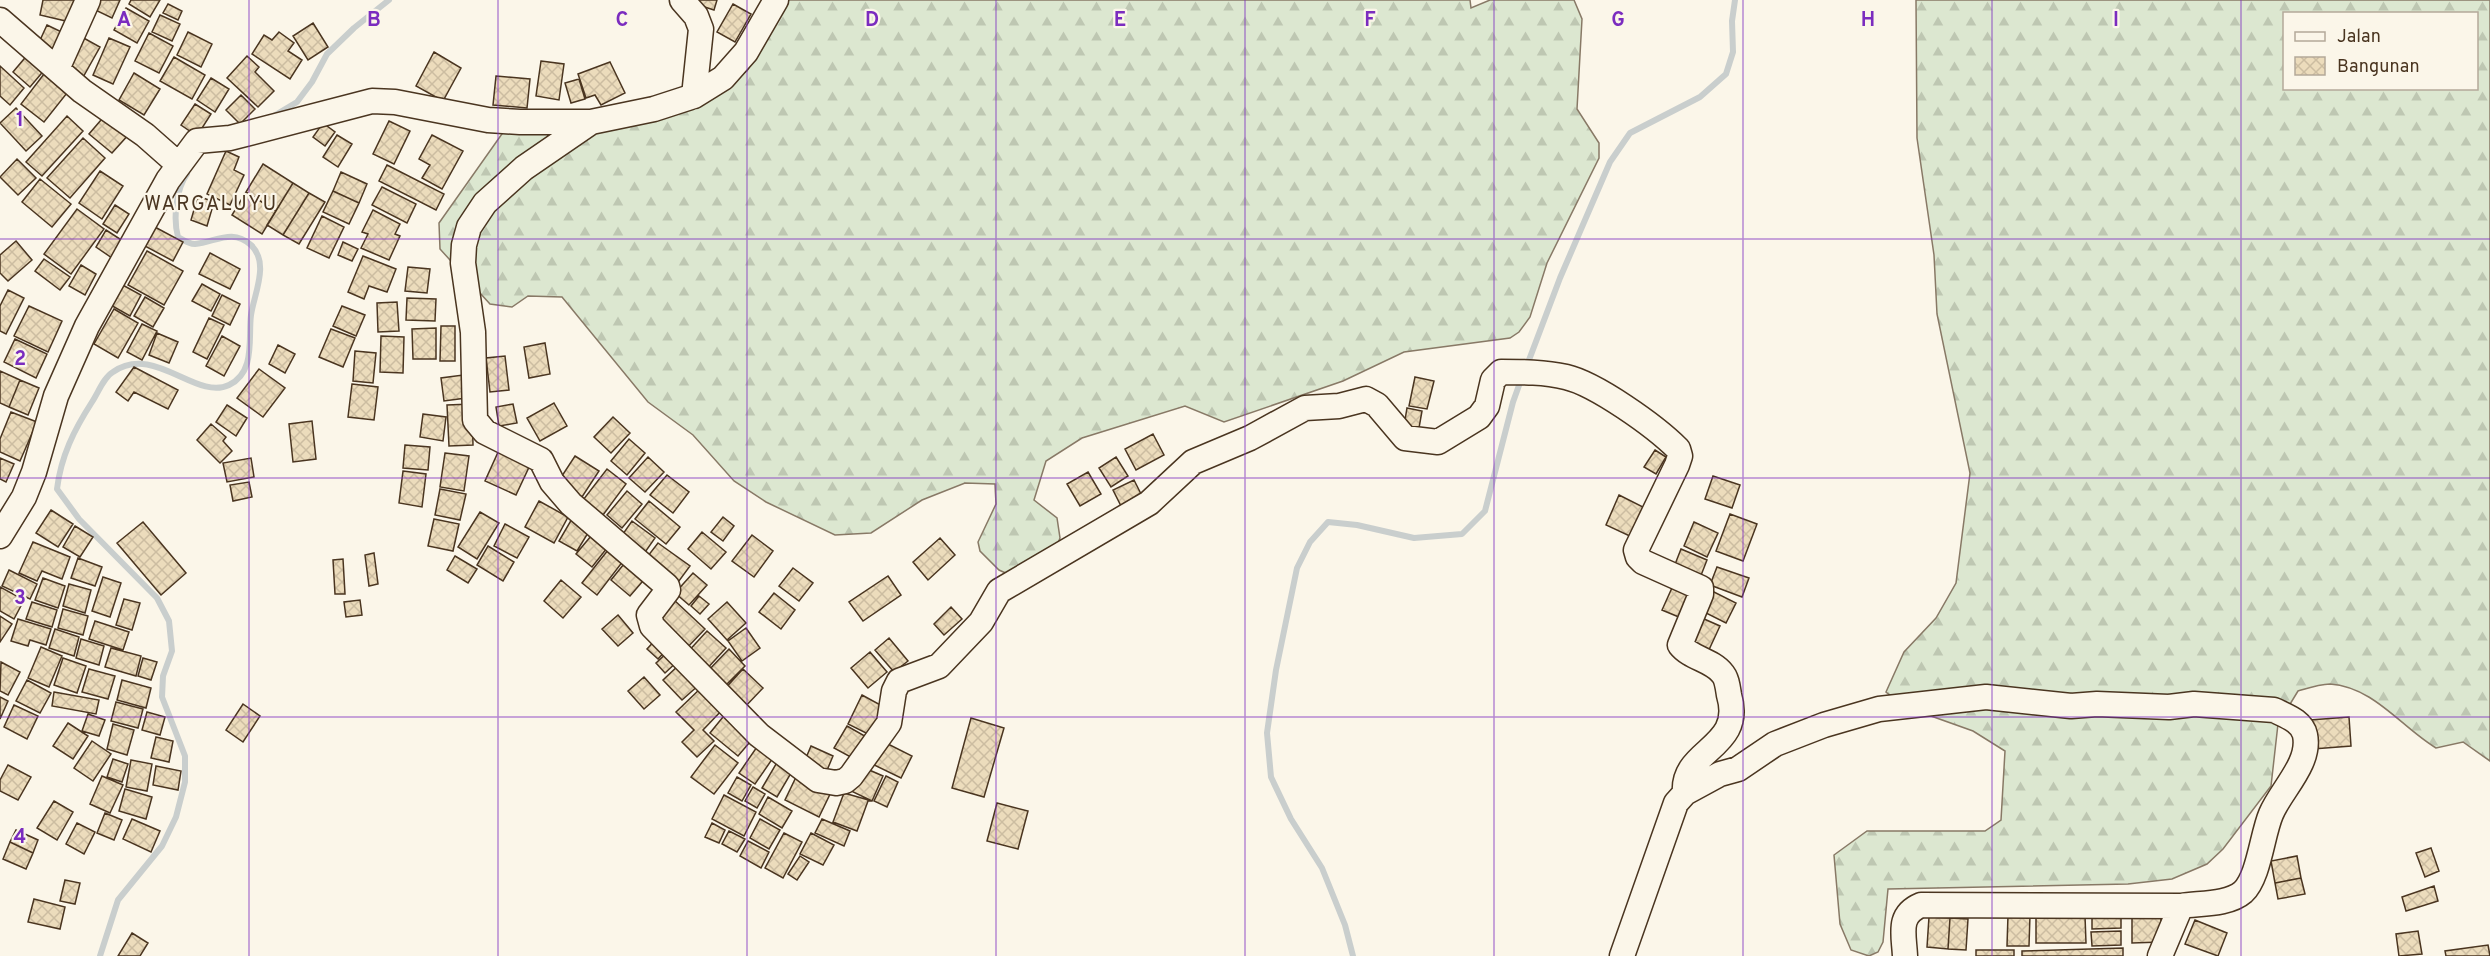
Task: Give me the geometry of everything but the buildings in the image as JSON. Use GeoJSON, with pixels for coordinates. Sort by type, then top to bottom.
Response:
{"type":"FeatureCollection","features":[{"type":"Feature","properties":{"kind":"street"},"geometry":{"type":"LineString","coordinates":[[57,69],[88,0]]}},
{"type":"Feature","properties":{"kind":"street"},"geometry":{"type":"LineString","coordinates":[[682,0],[696,16],[701,29],[694,96]]}},
{"type":"Feature","properties":{"kind":"street"},"geometry":{"type":"LineString","coordinates":[[0,536],[24,497],[34,472],[56,396],[87,326],[168,180],[194,144],[201,139],[220,138],[372,101],[395,102],[488,120],[591,122],[654,109],[694,96],[723,78],[746,52],[776,0]]}},
{"type":"Feature","properties":{"kind":"street"},"geometry":{"type":"LineString","coordinates":[[0,20],[82,91],[145,135],[179,165]]}},
{"type":"Feature","properties":{"kind":"street"},"geometry":{"type":"LineString","coordinates":[[591,122],[524,168],[485,203],[469,227],[464,245],[463,263],[473,332],[475,420],[485,432],[541,460],[552,482],[571,504],[667,586],[668,590],[649,615],[652,626],[753,731],[818,780],[845,781],[851,776],[886,727],[894,690],[899,681],[939,666],[981,622],[999,591],[1149,502],[1193,462],[1250,438],[1305,408],[1339,406],[1366,399],[1377,405],[1405,438],[1438,442],[1484,412],[1493,380],[1501,372],[1537,372],[1566,377],[1602,392],[1678,449],[1680,456],[1677,465],[1636,550],[1643,562],[1701,588],[1701,594],[1680,645],[1722,673],[1731,702],[1732,716],[1720,741],[1688,769],[1684,782],[1685,793]]}},
{"type":"Feature","properties":{"kind":"street"},"geometry":{"type":"LineString","coordinates":[[1622,956],[1667,823],[1676,803],[1685,793],[1720,774],[1738,769],[1775,744],[1824,725],[1879,709],[1986,697],[2071,706],[2097,704],[2169,707],[2194,704],[2274,710],[2301,725],[2305,736],[2305,748],[2299,766],[2271,814],[2250,884],[2240,894],[2227,900],[2181,906],[1921,905],[1911,910],[1904,918],[1905,956]]}},
{"type":"Feature","properties":{"kind":"street"},"geometry":{"type":"LineString","coordinates":[[2160,956],[2181,906]]}},
{"type":"Feature","properties":{"kind":"green space"},"geometry":{"type":"Polygon","coordinates":[[[788,0],[1470,0],[1471,8],[1490,0],[1574,0],[1582,19],[1577,109],[1599,143],[1599,158],[1547,263],[1530,317],[1519,332],[1510,338],[1404,352],[1343,381],[1224,422],[1185,406],[1082,438],[1046,461],[1034,500],[1057,518],[1060,538],[1049,567],[1021,580],[999,570],[980,551],[978,542],[996,504],[995,484],[965,483],[922,500],[871,533],[835,535],[766,502],[734,481],[693,435],[648,402],[562,297],[528,296],[512,307],[490,304],[440,249],[439,223],[504,131],[667,117],[747,71],[788,0]]]}},
{"type":"Feature","properties":{"kind":"green space"},"geometry":{"type":"Polygon","coordinates":[[[1916,0],[2490,0],[2490,761],[2463,742],[2436,748],[2374,700],[2360,692],[2330,684],[2318,685],[2298,691],[2278,724],[2271,786],[2223,849],[2207,864],[2172,879],[2128,884],[1888,889],[1883,942],[1878,952],[1869,956],[1851,950],[1840,924],[1834,855],[1867,831],[1985,831],[2001,820],[2005,751],[1973,731],[1903,706],[1886,692],[1904,652],[1936,618],[1956,583],[1970,473],[1937,314],[1934,255],[1917,138],[1916,0]]]}},
{"type":"Feature","properties":{"kind":"waterway"},"geometry":{"type":"LineString","coordinates":[[272,117],[297,102],[312,82],[327,54],[354,28],[389,0]]}},
{"type":"Feature","properties":{"kind":"waterway"},"geometry":{"type":"LineString","coordinates":[[1526,368],[1560,278],[1610,162],[1630,133],[1700,97],[1726,74],[1733,52],[1732,21],[1735,0]]}},
{"type":"Feature","properties":{"kind":"waterway"},"geometry":{"type":"LineString","coordinates":[[100,956],[118,900],[162,846],[176,817],[185,782],[185,756],[162,697],[163,676],[172,651],[169,621],[157,598],[79,519],[57,489],[65,454],[74,433],[104,381],[113,372],[128,365],[144,364],[203,386],[216,388],[229,385],[238,379],[247,363],[251,315],[260,270],[257,252],[251,245],[237,237],[224,237],[195,244],[178,237],[176,204],[187,174]]}},
{"type":"Feature","properties":{"kind":"waterway"},"geometry":{"type":"LineString","coordinates":[[1353,956],[1345,925],[1322,868],[1291,819],[1271,777],[1267,733],[1276,670],[1297,568],[1310,542],[1328,522],[1357,525],[1414,538],[1462,534],[1485,511],[1513,402],[1522,377]]}},
{"type":"Feature","properties":{"kind":"district","name":"WARGALUYU"},"geometry":{"type":"Point","coordinates":[211,203]}}]}
